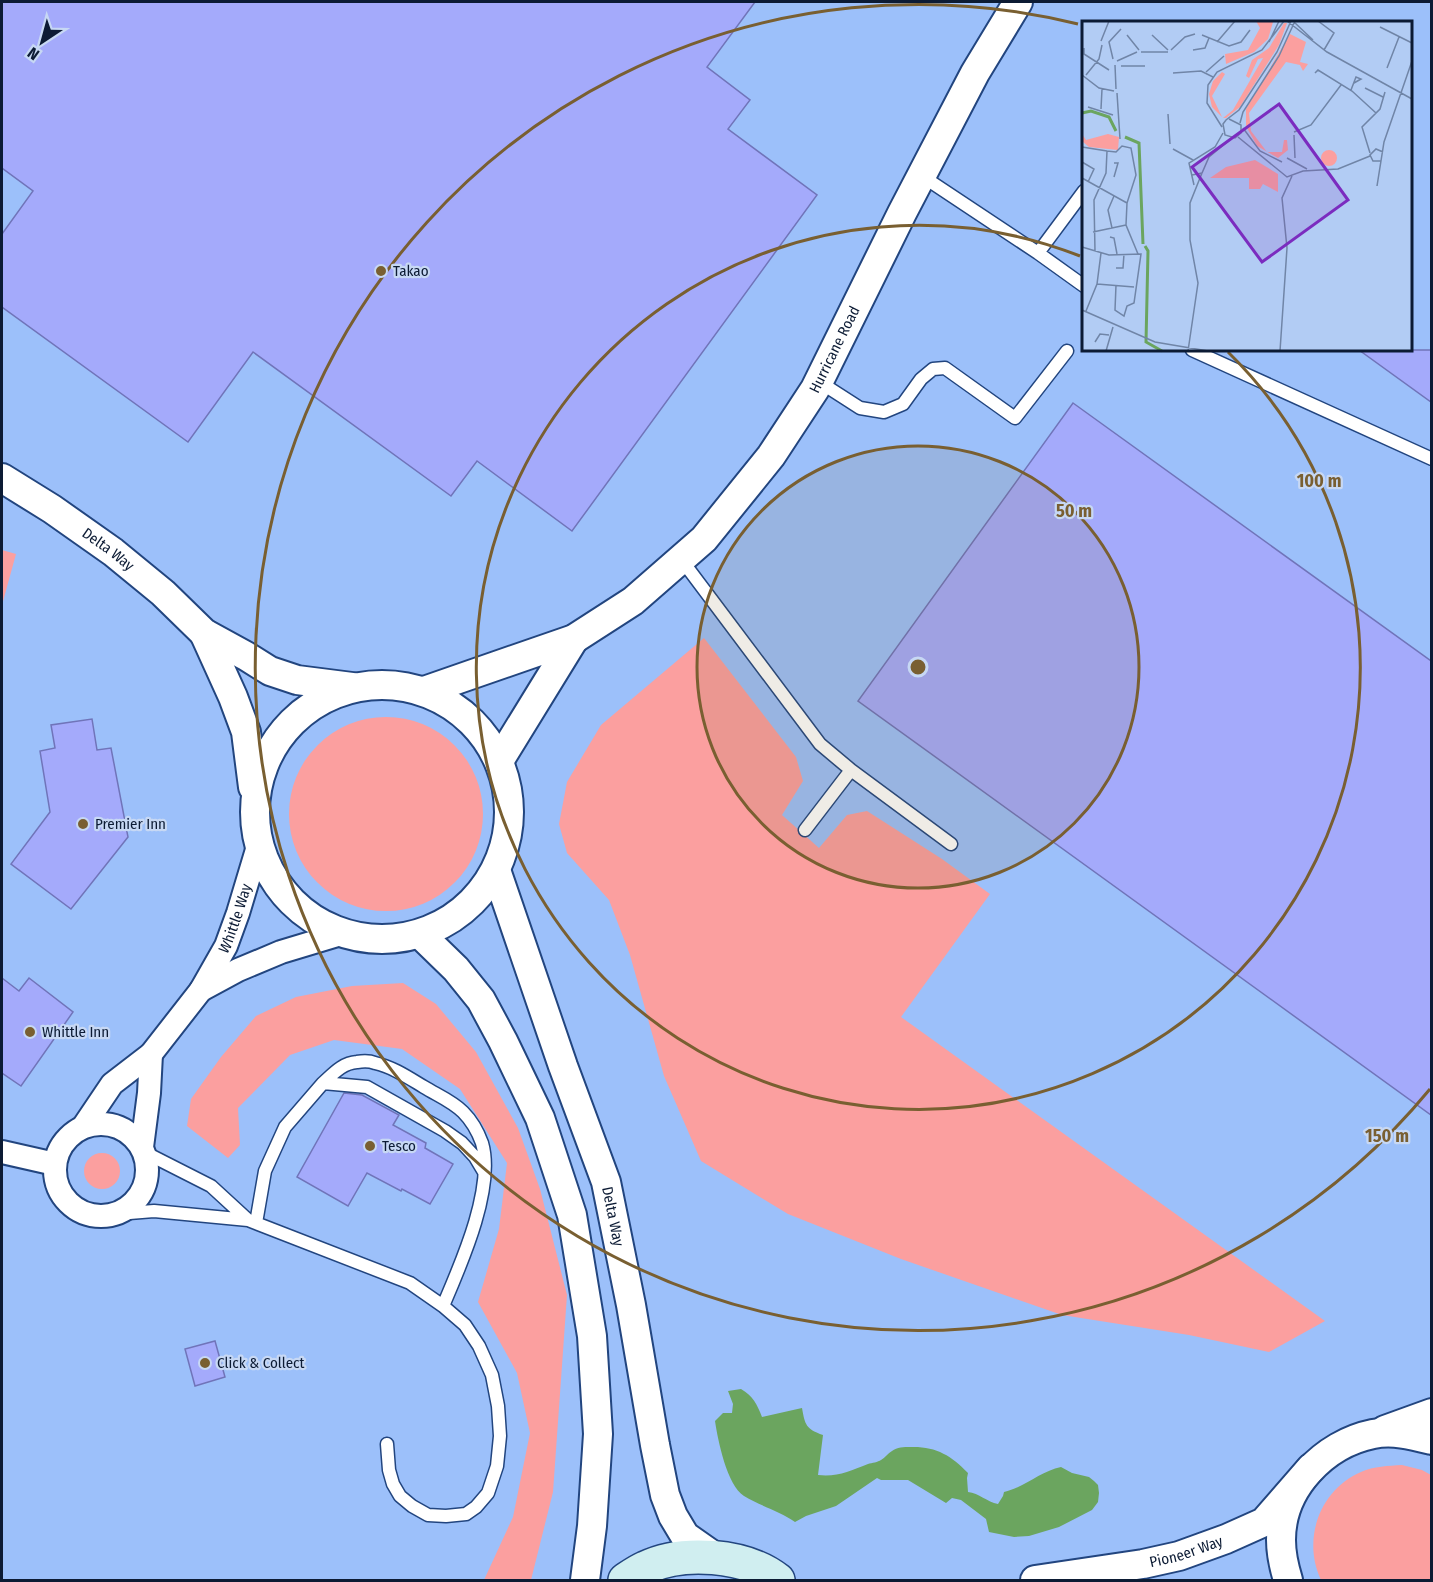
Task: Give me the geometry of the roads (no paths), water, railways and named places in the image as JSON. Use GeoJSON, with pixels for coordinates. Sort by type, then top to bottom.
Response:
{"type":"FeatureCollection","features":[{"type":"Feature","properties":{"kind":"main road"},"geometry":{"type":"LineString","coordinates":[[625,1581],[645,1568],[679,1558],[715,1557],[746,1564],[781,1580]]}},
{"type":"Feature","properties":{"kind":"street","name":"Hurricane Road"},"geometry":{"type":"LineString","coordinates":[[424,691],[574,639],[633,601],[704,539],[771,456],[819,381],[975,73],[1018,2]]}},
{"type":"Feature","properties":{"kind":"street","name":"Delta Way"},"geometry":{"type":"LineString","coordinates":[[2,478],[52,509],[113,552],[163,593],[204,633],[270,671],[297,680],[354,687]]}},
{"type":"Feature","properties":{"kind":"street","name":"Delta Way"},"geometry":{"type":"LineString","coordinates":[[204,633],[246,732],[259,843],[276,882],[306,914],[344,933],[382,939],[420,934],[451,919],[477,898],[496,870],[508,835],[509,797],[499,761],[481,731],[455,707],[424,691]]}},
{"type":"Feature","properties":{"kind":"street","name":"Hurricane Road"},"geometry":{"type":"LineString","coordinates":[[499,761],[574,639]]}},
{"type":"Feature","properties":{"kind":"street"},"geometry":{"type":"LineString","coordinates":[[255,801],[264,762],[286,728],[317,702],[354,687],[389,684],[424,691]]}},
{"type":"Feature","properties":{"kind":"street","name":"Whittle Way"},"geometry":{"type":"LineString","coordinates":[[83,1127],[112,1084],[151,1054],[201,990],[226,946],[259,843]]}},
{"type":"Feature","properties":{"kind":"street","name":"Delta Way"},"geometry":{"type":"LineString","coordinates":[[496,870],[559,1055],[606,1182],[665,1495],[673,1516],[685,1536],[715,1557]]}},
{"type":"Feature","properties":{"kind":"street","name":"Whittle Way"},"geometry":{"type":"LineString","coordinates":[[201,990],[238,970],[273,955],[344,933]]}},
{"type":"Feature","properties":{"kind":"street"},"geometry":{"type":"LineString","coordinates":[[420,934],[456,969],[481,1000],[498,1030],[540,1118],[572,1215],[592,1336],[598,1434],[592,1526],[585,1581]]}},
{"type":"Feature","properties":{"kind":"street"},"geometry":{"type":"LineString","coordinates":[[143,1150],[151,1054]]}},
{"type":"Feature","properties":{"kind":"street"},"geometry":{"type":"LineString","coordinates":[[96,1124],[123,1129],[134,1137],[143,1150],[147,1164],[144,1189],[138,1200],[117,1214],[104,1217],[78,1210],[67,1202],[59,1191],[55,1164],[58,1152],[64,1142],[83,1127],[96,1124]]}},
{"type":"Feature","properties":{"kind":"street"},"geometry":{"type":"LineString","coordinates":[[2,1152],[55,1164]]}},
{"type":"Feature","properties":{"kind":"street"},"geometry":{"type":"LineString","coordinates":[[1288,1581],[1283,1564],[1281,1538],[1285,1513],[1295,1489],[1311,1468],[1329,1452],[1351,1440],[1375,1434],[1431,1413]]}},
{"type":"Feature","properties":{"kind":"street"},"geometry":{"type":"LineString","coordinates":[[1375,1434],[1405,1433],[1431,1440]]}},
{"type":"Feature","properties":{"kind":"street","name":"Pioneer Way"},"geometry":{"type":"LineString","coordinates":[[1035,1581],[1143,1564],[1179,1556],[1226,1539],[1264,1522],[1311,1468]]}},
{"type":"Feature","properties":{"kind":"lane"},"geometry":{"type":"LineString","coordinates":[[922,176],[1038,253],[1082,285]]}},
{"type":"Feature","properties":{"kind":"lane"},"geometry":{"type":"LineString","coordinates":[[1038,253],[1082,192]]}},
{"type":"Feature","properties":{"kind":"lane"},"geometry":{"type":"LineString","coordinates":[[819,381],[860,408],[884,412],[903,404],[921,379],[933,369],[945,368],[1015,418],[1067,351]]}},
{"type":"Feature","properties":{"kind":"lane"},"geometry":{"type":"LineString","coordinates":[[1194,351],[1431,459]]}},
{"type":"Feature","properties":{"kind":"lane"},"geometry":{"type":"LineString","coordinates":[[681,559],[820,744],[851,770],[951,844]]}},
{"type":"Feature","properties":{"kind":"lane"},"geometry":{"type":"LineString","coordinates":[[805,830],[851,770]]}},
{"type":"Feature","properties":{"kind":"lane"},"geometry":{"type":"LineString","coordinates":[[252,1221],[265,1172],[285,1126],[323,1083],[339,1068],[355,1062],[373,1062],[393,1069],[450,1101],[462,1111],[473,1124],[482,1144],[485,1174],[479,1207],[444,1306]]}},
{"type":"Feature","properties":{"kind":"lane"},"geometry":{"type":"LineString","coordinates":[[323,1083],[367,1087],[462,1143],[485,1174]]}},
{"type":"Feature","properties":{"kind":"lane"},"geometry":{"type":"LineString","coordinates":[[143,1150],[211,1186],[252,1221]]}},
{"type":"Feature","properties":{"kind":"lane"},"geometry":{"type":"LineString","coordinates":[[117,1214],[154,1211],[252,1221],[410,1283],[444,1306],[465,1325],[479,1347],[492,1375],[498,1406],[500,1436],[497,1466],[488,1493],[476,1507],[466,1514],[428,1515],[400,1496],[393,1484],[389,1470],[387,1444]]}},
{"type":"Feature","properties":{"kind":"place","name":"Takao"},"geometry":{"type":"Point","coordinates":[381,271]}},
{"type":"Feature","properties":{"kind":"place","name":"Premier Inn"},"geometry":{"type":"Point","coordinates":[83,824]}},
{"type":"Feature","properties":{"kind":"place","name":"Whittle Inn"},"geometry":{"type":"Point","coordinates":[30,1032]}},
{"type":"Feature","properties":{"kind":"place","name":"Tesco"},"geometry":{"type":"Point","coordinates":[370,1146]}},
{"type":"Feature","properties":{"kind":"place","name":"Click & Collect"},"geometry":{"type":"Point","coordinates":[205,1363]}}]}
